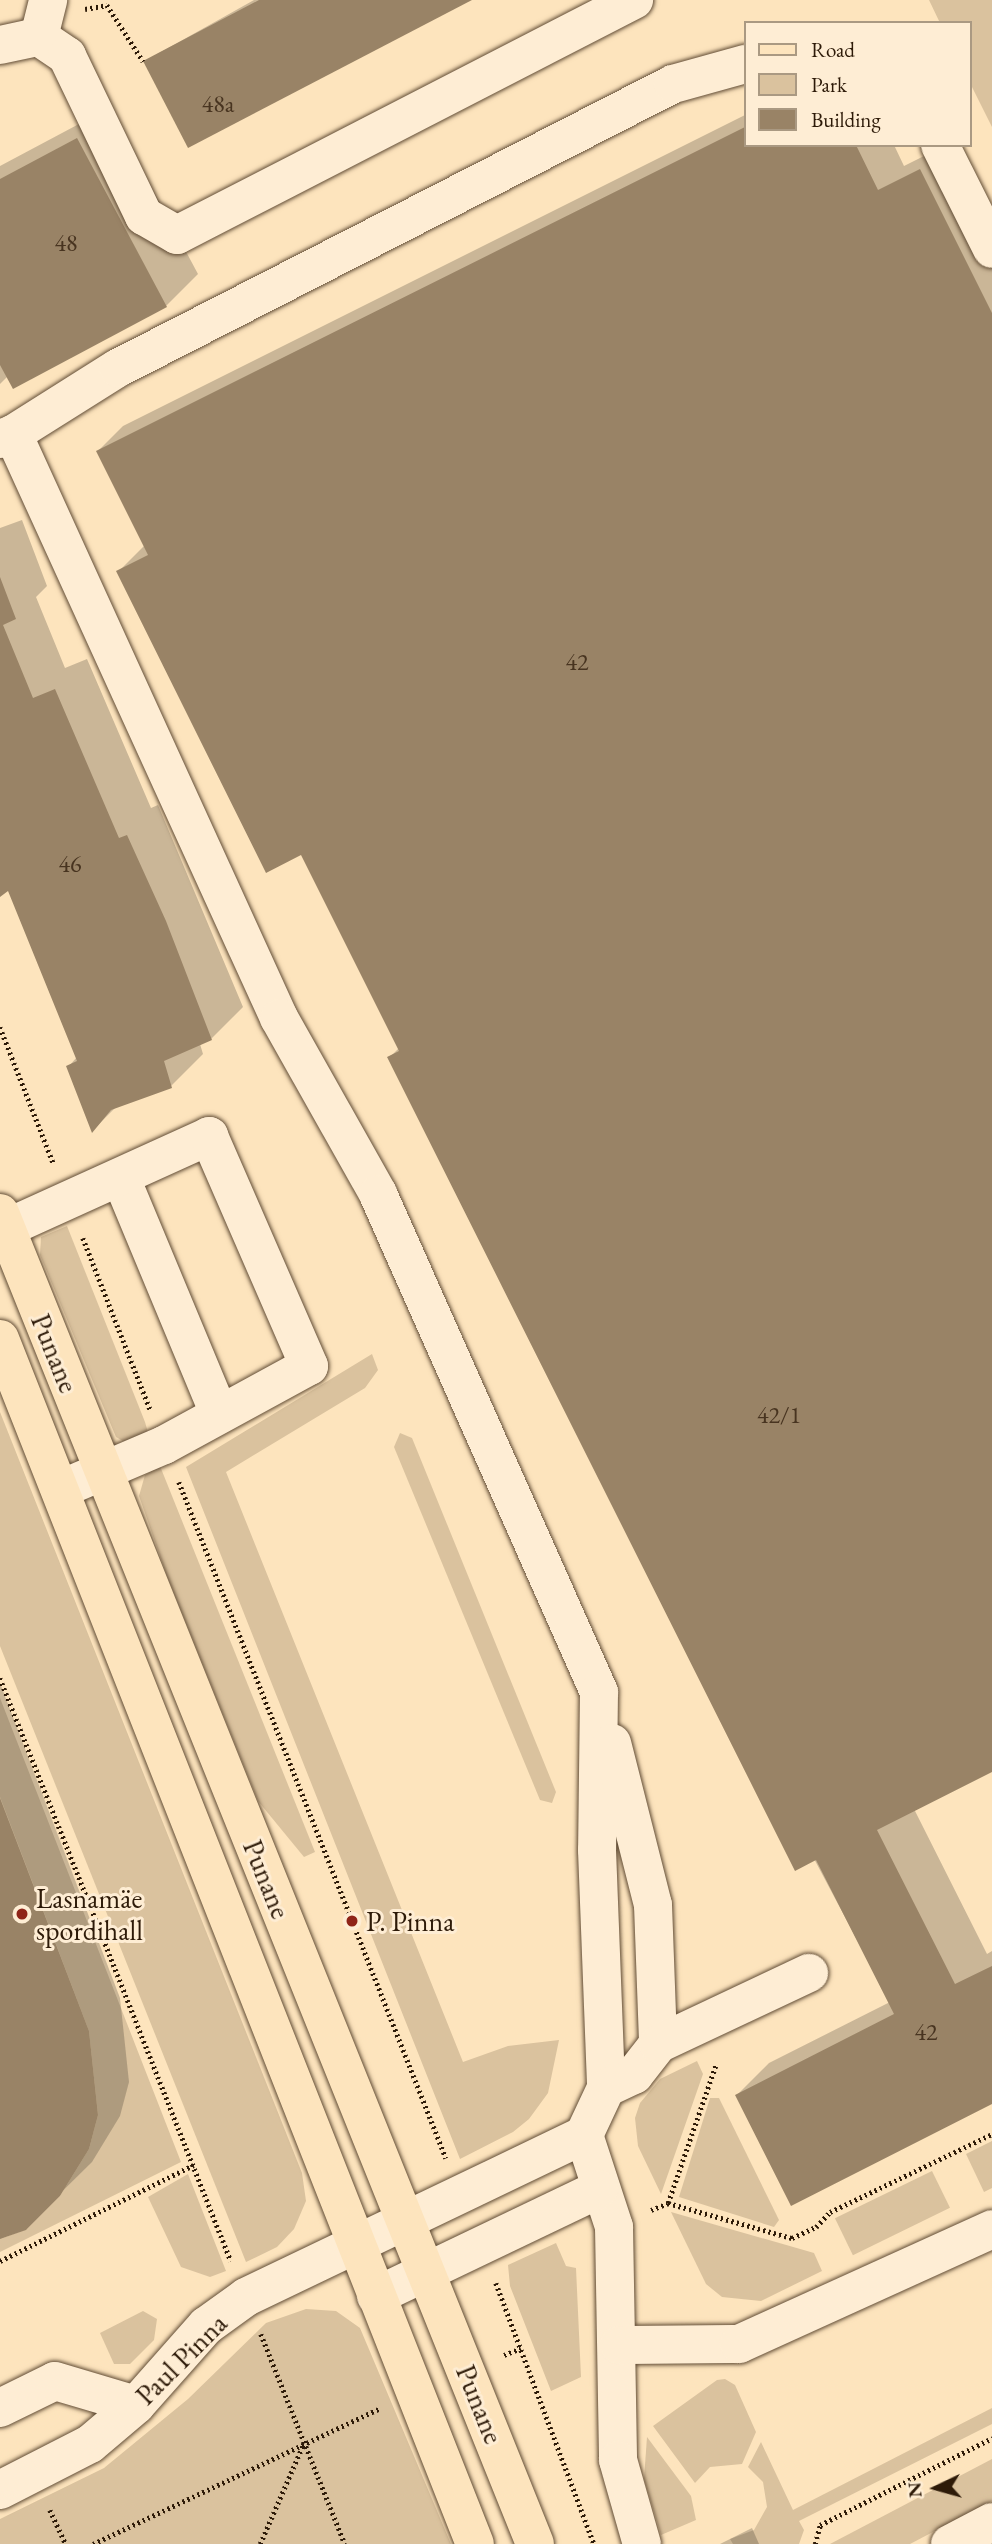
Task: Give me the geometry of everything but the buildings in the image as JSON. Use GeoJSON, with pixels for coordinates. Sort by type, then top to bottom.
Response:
{"type":"FeatureCollection","features":[{"type":"Feature","properties":{"kind":"main road","name":"Punane"},"geometry":{"type":"LineString","coordinates":[[2,1224],[535,2544]]}},
{"type":"Feature","properties":{"kind":"main road","name":"Punane"},"geometry":{"type":"LineString","coordinates":[[0,1339],[475,2544]]}},
{"type":"Feature","properties":{"kind":"street"},"geometry":{"type":"LineString","coordinates":[[39,37],[67,55],[144,216],[177,235],[634,0]]}},
{"type":"Feature","properties":{"kind":"street"},"geometry":{"type":"LineString","coordinates":[[0,45],[39,37],[64,4]]}},
{"type":"Feature","properties":{"kind":"street"},"geometry":{"type":"LineString","coordinates":[[658,2044],[653,1905],[599,1692],[378,1194],[279,1018],[7,436],[118,368],[673,83],[744,64]]}},
{"type":"Feature","properties":{"kind":"street"},"geometry":{"type":"LineString","coordinates":[[941,147],[992,249]]}},
{"type":"Feature","properties":{"kind":"street"},"geometry":{"type":"LineString","coordinates":[[2,1224],[68,1201],[209,1136],[309,1366],[164,1445],[61,1489]]}},
{"type":"Feature","properties":{"kind":"street"},"geometry":{"type":"LineString","coordinates":[[121,1178],[219,1414]]}},
{"type":"Feature","properties":{"kind":"street"},"geometry":{"type":"LineString","coordinates":[[599,1692],[597,1850],[606,2088],[584,2135],[599,2189],[614,2227],[619,2345],[618,2460],[642,2544]]}},
{"type":"Feature","properties":{"kind":"street"},"geometry":{"type":"LineString","coordinates":[[606,2088],[634,2075],[658,2044],[809,1973]]}},
{"type":"Feature","properties":{"kind":"street","name":"Paul Pinna"},"geometry":{"type":"LineString","coordinates":[[0,2490],[90,2444],[136,2405],[206,2326],[246,2297],[584,2135]]}},
{"type":"Feature","properties":{"kind":"street"},"geometry":{"type":"LineString","coordinates":[[376,2296],[599,2189]]}},
{"type":"Feature","properties":{"kind":"street"},"geometry":{"type":"LineString","coordinates":[[619,2345],[739,2343],[992,2229]]}},
{"type":"Feature","properties":{"kind":"street"},"geometry":{"type":"LineString","coordinates":[[0,2408],[55,2381],[136,2405]]}},
{"type":"Feature","properties":{"kind":"street"},"geometry":{"type":"LineString","coordinates":[[950,2544],[992,2522]]}},
{"type":"Feature","properties":{"kind":"path"},"geometry":{"type":"LineString","coordinates":[[64,4],[90,11],[107,5],[143,61]]}},
{"type":"Feature","properties":{"kind":"path"},"geometry":{"type":"LineString","coordinates":[[0,1027],[462,2193]]}},
{"type":"Feature","properties":{"kind":"path"},"geometry":{"type":"LineString","coordinates":[[0,1678],[345,2544]]}},
{"type":"Feature","properties":{"kind":"path"},"geometry":{"type":"LineString","coordinates":[[668,2203],[713,2065],[722,2061]]}},
{"type":"Feature","properties":{"kind":"path"},"geometry":{"type":"LineString","coordinates":[[614,2227],[668,2203],[792,2238],[816,2227],[830,2212],[992,2134]]}},
{"type":"Feature","properties":{"kind":"path"},"geometry":{"type":"LineString","coordinates":[[0,2261],[193,2165]]}},
{"type":"Feature","properties":{"kind":"path"},"geometry":{"type":"LineString","coordinates":[[482,2245],[594,2544]]}},
{"type":"Feature","properties":{"kind":"path"},"geometry":{"type":"LineString","coordinates":[[504,2355],[520,2348]]}},
{"type":"Feature","properties":{"kind":"path"},"geometry":{"type":"LineString","coordinates":[[93,2544],[304,2442],[392,2403]]}},
{"type":"Feature","properties":{"kind":"path"},"geometry":{"type":"LineString","coordinates":[[815,2544],[820,2525],[992,2438]]}},
{"type":"Feature","properties":{"kind":"path"},"geometry":{"type":"LineString","coordinates":[[260,2544],[304,2442]]}},
{"type":"Feature","properties":{"kind":"green space"},"geometry":{"type":"Polygon","coordinates":[[[929,0],[992,0],[992,127],[971,85],[971,21],[939,21],[929,0]]]}},
{"type":"Feature","properties":{"kind":"green space"},"geometry":{"type":"Polygon","coordinates":[[[67,1226],[149,1436],[128,1444],[116,1437],[40,1255],[41,1237],[67,1226]]]}},
{"type":"Feature","properties":{"kind":"green space"},"geometry":{"type":"Polygon","coordinates":[[[372,1354],[378,1370],[365,1388],[226,1472],[463,2062],[508,2046],[559,2040],[548,2093],[529,2119],[513,2132],[460,2159],[186,1467],[372,1354]]]}},
{"type":"Feature","properties":{"kind":"green space"},"geometry":{"type":"Polygon","coordinates":[[[0,1412],[302,2173],[306,2201],[294,2229],[277,2247],[246,2262],[0,1646],[0,1412]]]}},
{"type":"Feature","properties":{"kind":"green space"},"geometry":{"type":"Polygon","coordinates":[[[400,1433],[412,1438],[556,1792],[552,1803],[540,1800],[394,1447],[400,1433]]]}},
{"type":"Feature","properties":{"kind":"green space"},"geometry":{"type":"Polygon","coordinates":[[[160,1466],[315,1852],[304,1857],[258,1801],[167,1576],[139,1496],[145,1475],[160,1466]]]}},
{"type":"Feature","properties":{"kind":"green space"},"geometry":{"type":"Polygon","coordinates":[[[0,1698],[181,2162],[0,2252],[0,2239],[27,2229],[60,2196],[89,2149],[98,2115],[89,2031],[0,1797],[0,1698]]]}},
{"type":"Feature","properties":{"kind":"green space"},"geometry":{"type":"Polygon","coordinates":[[[697,2061],[703,2074],[661,2194],[638,2146],[635,2118],[640,2103],[660,2079],[697,2061]]]}},
{"type":"Feature","properties":{"kind":"green space"},"geometry":{"type":"Polygon","coordinates":[[[710,2098],[719,2098],[779,2220],[774,2227],[679,2197],[710,2098]]]}},
{"type":"Feature","properties":{"kind":"green space"},"geometry":{"type":"Polygon","coordinates":[[[992,2141],[992,2188],[984,2192],[966,2154],[992,2141]]]}},
{"type":"Feature","properties":{"kind":"green space"},"geometry":{"type":"Polygon","coordinates":[[[932,2171],[950,2208],[853,2255],[835,2218],[932,2171]]]}},
{"type":"Feature","properties":{"kind":"green space"},"geometry":{"type":"Polygon","coordinates":[[[188,2174],[226,2271],[210,2277],[181,2267],[148,2197],[188,2174]]]}},
{"type":"Feature","properties":{"kind":"green space"},"geometry":{"type":"Polygon","coordinates":[[[671,2212],[814,2253],[822,2271],[761,2301],[722,2297],[706,2284],[671,2212]]]}},
{"type":"Feature","properties":{"kind":"green space"},"geometry":{"type":"Polygon","coordinates":[[[556,2243],[566,2266],[576,2268],[581,2377],[551,2391],[510,2286],[508,2265],[556,2243]]]}},
{"type":"Feature","properties":{"kind":"green space"},"geometry":{"type":"Polygon","coordinates":[[[306,2309],[336,2311],[360,2328],[451,2544],[0,2544],[0,2519],[104,2468],[188,2399],[266,2323],[306,2309]]]}},
{"type":"Feature","properties":{"kind":"green space"},"geometry":{"type":"Polygon","coordinates":[[[143,2311],[157,2319],[154,2340],[130,2364],[114,2364],[100,2333],[143,2311]]]}},
{"type":"Feature","properties":{"kind":"green space"},"geometry":{"type":"Polygon","coordinates":[[[725,2379],[735,2385],[756,2432],[742,2464],[710,2467],[695,2483],[653,2426],[717,2380],[725,2379]]]}},
{"type":"Feature","properties":{"kind":"green space"},"geometry":{"type":"Polygon","coordinates":[[[992,2408],[992,2424],[799,2521],[804,2530],[799,2544],[733,2544],[730,2539],[754,2530],[767,2507],[763,2482],[748,2467],[761,2442],[793,2510],[992,2408]]]}},
{"type":"Feature","properties":{"kind":"green space"},"geometry":{"type":"Polygon","coordinates":[[[647,2437],[691,2496],[696,2520],[661,2535],[644,2479],[647,2437]]]}},
{"type":"Feature","properties":{"kind":"green space"},"geometry":{"type":"Polygon","coordinates":[[[992,2459],[992,2501],[910,2544],[830,2544],[992,2459]]]}},
{"type":"Feature","properties":{"kind":"place","name":"Lasnamäe spordihall"},"geometry":{"type":"Point","coordinates":[22,1914]}},
{"type":"Feature","properties":{"kind":"place","name":"P. Pinna"},"geometry":{"type":"Point","coordinates":[352,1921]}}]}
